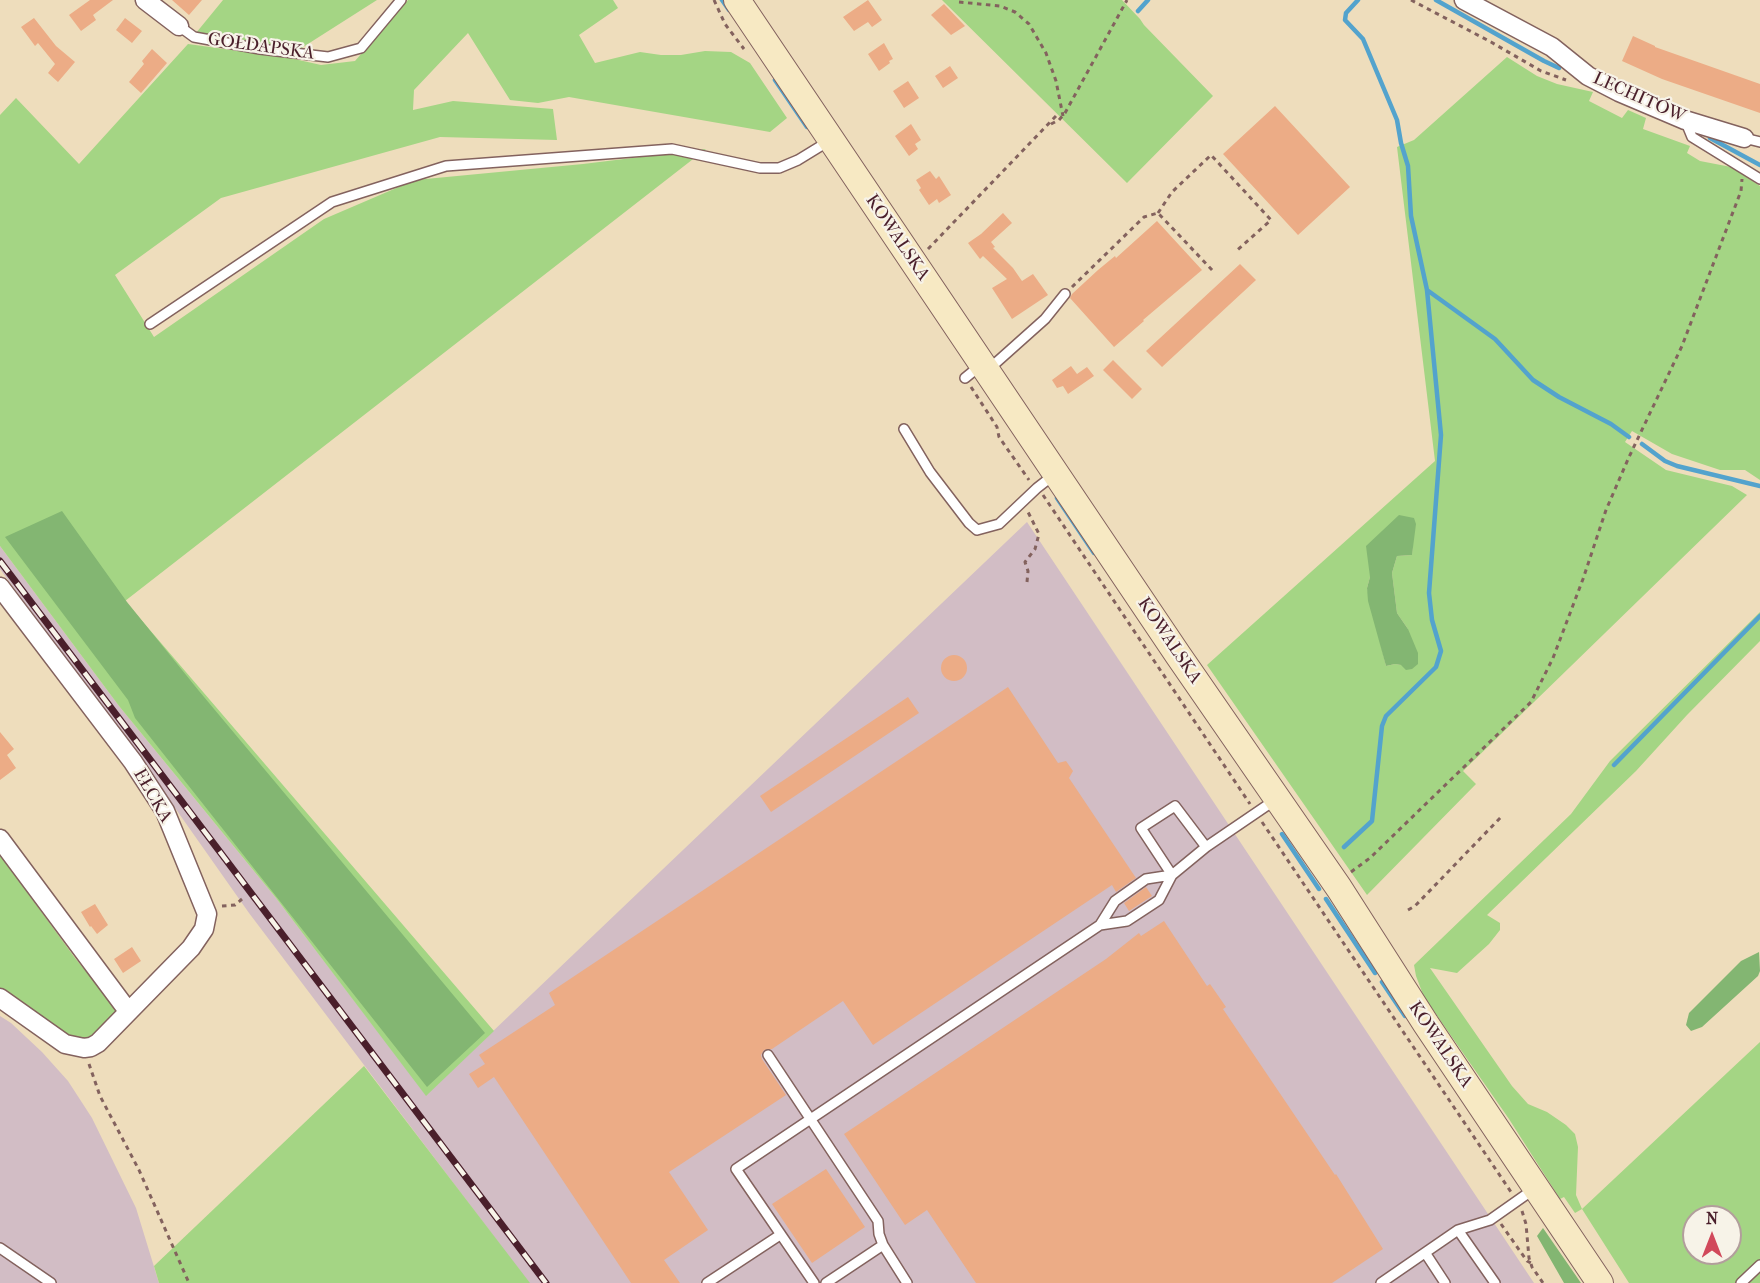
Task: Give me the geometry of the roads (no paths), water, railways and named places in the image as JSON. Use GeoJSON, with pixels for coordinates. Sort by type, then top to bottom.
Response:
{"type":"FeatureCollection","features":[{"type":"Feature","properties":{"kind":"street","name":"GOŁDAPSKA"},"geometry":{"type":"LineString","coordinates":[[145,0],[179,26]]}},
{"type":"Feature","properties":{"kind":"street","name":"KOWALSKA"},"geometry":{"type":"LineString","coordinates":[[737,0],[913,262],[976,374],[1057,473],[1178,655],[1335,882],[1426,1024],[1600,1283]]}},
{"type":"Feature","properties":{"kind":"street","name":"LECHITÓW"},"geometry":{"type":"LineString","coordinates":[[1464,0],[1552,48],[1588,76],[1652,108],[1752,140]]}},
{"type":"Feature","properties":{"kind":"street","name":"EŁCKA"},"geometry":{"type":"LineString","coordinates":[[0,587],[133,762],[165,812],[207,914],[204,929],[191,948],[98,1043],[91,1047],[65,1044],[0,998]]}},
{"type":"Feature","properties":{"kind":"street"},"geometry":{"type":"LineString","coordinates":[[0,839],[128,1011]]}},
{"type":"Feature","properties":{"kind":"lane","name":"GOŁDAPSKA"},"geometry":{"type":"LineString","coordinates":[[179,26],[194,37],[260,49],[328,57],[361,48],[401,0]]}},
{"type":"Feature","properties":{"kind":"lane"},"geometry":{"type":"LineString","coordinates":[[1685,120],[1692,137],[1760,179]]}},
{"type":"Feature","properties":{"kind":"lane"},"geometry":{"type":"LineString","coordinates":[[150,324],[332,202],[446,166],[672,149],[760,168],[779,168],[798,160],[831,139]]}},
{"type":"Feature","properties":{"kind":"lane"},"geometry":{"type":"LineString","coordinates":[[976,374],[1045,319],[1065,294]]}},
{"type":"Feature","properties":{"kind":"lane"},"geometry":{"type":"LineString","coordinates":[[904,429],[940,486],[969,524],[977,530],[999,524],[1037,488],[1057,473]]}},
{"type":"Feature","properties":{"kind":"lane"},"geometry":{"type":"LineString","coordinates":[[1100,925],[1127,921],[1159,900],[1172,875],[1206,847],[1278,798]]}},
{"type":"Feature","properties":{"kind":"lane"},"geometry":{"type":"LineString","coordinates":[[1172,875],[1141,828],[1175,806],[1206,847]]}},
{"type":"Feature","properties":{"kind":"lane"},"geometry":{"type":"LineString","coordinates":[[814,1283],[736,1169],[1100,925],[1115,901],[1146,879],[1172,875]]}},
{"type":"Feature","properties":{"kind":"lane"},"geometry":{"type":"LineString","coordinates":[[768,1055],[878,1221],[883,1245],[907,1283]]}},
{"type":"Feature","properties":{"kind":"lane"},"geometry":{"type":"LineString","coordinates":[[1381,1283],[1458,1230],[1490,1220],[1536,1188]]}},
{"type":"Feature","properties":{"kind":"lane"},"geometry":{"type":"LineString","coordinates":[[1458,1230],[1495,1283]]}},
{"type":"Feature","properties":{"kind":"lane"},"geometry":{"type":"LineString","coordinates":[[707,1283],[780,1235]]}},
{"type":"Feature","properties":{"kind":"lane"},"geometry":{"type":"LineString","coordinates":[[826,1283],[883,1245]]}},
{"type":"Feature","properties":{"kind":"lane"},"geometry":{"type":"LineString","coordinates":[[0,1248],[51,1283]]}},
{"type":"Feature","properties":{"kind":"lane"},"geometry":{"type":"LineString","coordinates":[[1426,1254],[1445,1283]]}},
{"type":"Feature","properties":{"kind":"lane"},"geometry":{"type":"LineString","coordinates":[[1741,1283],[1760,1265]]}},
{"type":"Feature","properties":{"kind":"waterway"},"geometry":{"type":"LineString","coordinates":[[722,0],[729,10]]}},
{"type":"Feature","properties":{"kind":"waterway"},"geometry":{"type":"LineString","coordinates":[[1138,11],[1148,0]]}},
{"type":"Feature","properties":{"kind":"waterway"},"geometry":{"type":"LineString","coordinates":[[1344,847],[1372,821],[1382,726],[1386,716],[1436,667],[1441,651],[1432,620],[1429,593],[1441,435],[1427,290],[1411,216],[1408,166],[1397,120],[1363,39],[1345,20],[1346,13],[1358,0]]}},
{"type":"Feature","properties":{"kind":"waterway"},"geometry":{"type":"LineString","coordinates":[[1436,0],[1559,68]]}},
{"type":"Feature","properties":{"kind":"waterway"},"geometry":{"type":"LineString","coordinates":[[775,80],[807,127]]}},
{"type":"Feature","properties":{"kind":"waterway"},"geometry":{"type":"LineString","coordinates":[[1710,138],[1760,165]]}},
{"type":"Feature","properties":{"kind":"waterway"},"geometry":{"type":"LineString","coordinates":[[1427,290],[1495,339],[1533,380],[1559,397],[1611,424],[1629,437]]}},
{"type":"Feature","properties":{"kind":"waterway"},"geometry":{"type":"LineString","coordinates":[[1642,444],[1665,461],[1677,466],[1760,486]]}},
{"type":"Feature","properties":{"kind":"waterway"},"geometry":{"type":"LineString","coordinates":[[1057,498],[1094,553]]}},
{"type":"Feature","properties":{"kind":"waterway"},"geometry":{"type":"LineString","coordinates":[[1614,765],[1760,616]]}},
{"type":"Feature","properties":{"kind":"waterway"},"geometry":{"type":"LineString","coordinates":[[1282,834],[1319,889]]}},
{"type":"Feature","properties":{"kind":"waterway"},"geometry":{"type":"LineString","coordinates":[[1326,899],[1375,973]]}},
{"type":"Feature","properties":{"kind":"waterway"},"geometry":{"type":"LineString","coordinates":[[1382,982],[1405,1016]]}},
{"type":"Feature","properties":{"kind":"railway"},"geometry":{"type":"LineString","coordinates":[[0,561],[546,1283]]}}]}
